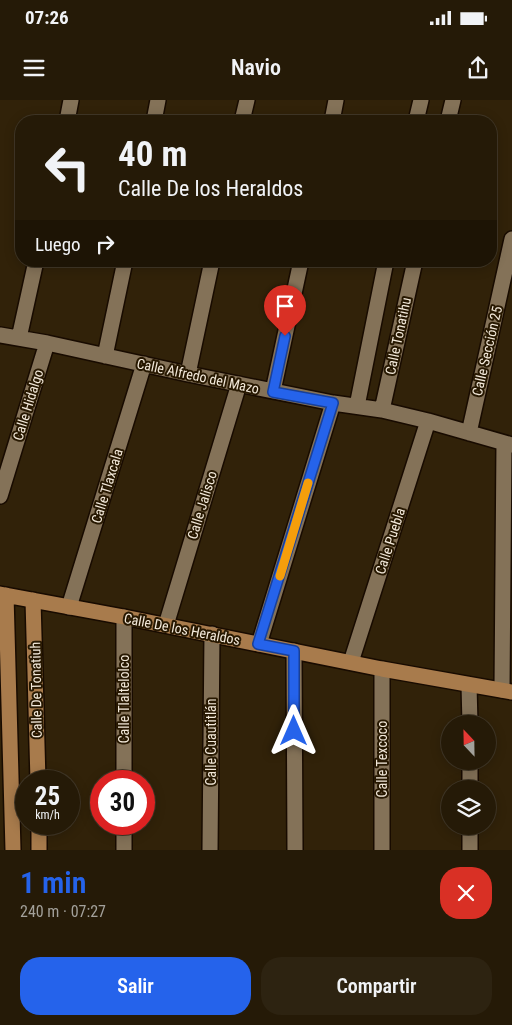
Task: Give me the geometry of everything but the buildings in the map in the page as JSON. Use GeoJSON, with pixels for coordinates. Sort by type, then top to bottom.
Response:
{"type":"FeatureCollection","features":[{"type":"Feature","properties":{"kind":"street"},"geometry":{"type":"LineString","coordinates":[[68,115],[71,100]]}},
{"type":"Feature","properties":{"kind":"street"},"geometry":{"type":"LineString","coordinates":[[155,115],[158,100]]}},
{"type":"Feature","properties":{"kind":"street"},"geometry":{"type":"LineString","coordinates":[[243,115],[246,100]]}},
{"type":"Feature","properties":{"kind":"street"},"geometry":{"type":"LineString","coordinates":[[333,115],[336,100]]}},
{"type":"Feature","properties":{"kind":"street"},"geometry":{"type":"LineString","coordinates":[[417,115],[421,100]]}},
{"type":"Feature","properties":{"kind":"street"},"geometry":{"type":"LineString","coordinates":[[449,115],[453,100]]}},
{"type":"Feature","properties":{"kind":"street","name":"Calle Sección 25"},"geometry":{"type":"LineString","coordinates":[[469,433],[512,239]]}},
{"type":"Feature","properties":{"kind":"street"},"geometry":{"type":"LineString","coordinates":[[19,338],[35,267]]}},
{"type":"Feature","properties":{"kind":"street"},"geometry":{"type":"LineString","coordinates":[[105,356],[124,267]]}},
{"type":"Feature","properties":{"kind":"street"},"geometry":{"type":"LineString","coordinates":[[188,374],[211,267]]}},
{"type":"Feature","properties":{"kind":"street"},"geometry":{"type":"LineString","coordinates":[[273,392],[300,267]]}},
{"type":"Feature","properties":{"kind":"street","name":"Calle Tonatihu"},"geometry":{"type":"LineString","coordinates":[[357,406],[385,267]]}},
{"type":"Feature","properties":{"kind":"street","name":"Calle Tonatihu"},"geometry":{"type":"LineString","coordinates":[[382,410],[414,267]]}},
{"type":"Feature","properties":{"kind":"street","name":"Calle Alfredo del Mazo"},"geometry":{"type":"LineString","coordinates":[[0,334],[273,392],[382,410],[508,444]]}},
{"type":"Feature","properties":{"kind":"street","name":"Calle Hidalgo"},"geometry":{"type":"LineString","coordinates":[[0,496],[47,343]]}},
{"type":"Feature","properties":{"kind":"street","name":"Calle Tlaxcala"},"geometry":{"type":"LineString","coordinates":[[69,607],[144,364]]}},
{"type":"Feature","properties":{"kind":"street","name":"Calle Jalisco"},"geometry":{"type":"LineString","coordinates":[[166,625],[239,384]]}},
{"type":"Feature","properties":{"kind":"street"},"geometry":{"type":"LineString","coordinates":[[258,644],[333,403]]}},
{"type":"Feature","properties":{"kind":"street","name":"Calle Puebla"},"geometry":{"type":"LineString","coordinates":[[351,662],[428,421]]}},
{"type":"Feature","properties":{"kind":"street"},"geometry":{"type":"LineString","coordinates":[[507,691],[508,444]]}},
{"type":"Feature","properties":{"kind":"street","name":"Calle De los Heraldos"},"geometry":{"type":"LineString","coordinates":[[3,594],[382,669],[507,691]]}},
{"type":"Feature","properties":{"kind":"street","name":"Calle De Tonatiuh"},"geometry":{"type":"LineString","coordinates":[[3,594],[13,850]]}},
{"type":"Feature","properties":{"kind":"street","name":"Calle De Tonatiuh"},"geometry":{"type":"LineString","coordinates":[[33,600],[38,770]]}},
{"type":"Feature","properties":{"kind":"street","name":"Calle Tlaltelolco"},"geometry":{"type":"LineString","coordinates":[[124,617],[124,770]]}},
{"type":"Feature","properties":{"kind":"street","name":"Calle Cuautitlán"},"geometry":{"type":"LineString","coordinates":[[210,850],[212,634]]}},
{"type":"Feature","properties":{"kind":"street"},"geometry":{"type":"LineString","coordinates":[[294,651],[295,850]]}},
{"type":"Feature","properties":{"kind":"street","name":"Calle Texcoco"},"geometry":{"type":"LineString","coordinates":[[382,669],[382,850]]}},
{"type":"Feature","properties":{"kind":"street"},"geometry":{"type":"LineString","coordinates":[[470,685],[470,715]]}},
{"type":"Feature","properties":{"kind":"street"},"geometry":{"type":"LineString","coordinates":[[39,835],[39,850]]}},
{"type":"Feature","properties":{"kind":"street"},"geometry":{"type":"LineString","coordinates":[[124,835],[124,850]]}},
{"type":"Feature","properties":{"kind":"street"},"geometry":{"type":"LineString","coordinates":[[470,835],[470,850]]}},
{"type":"Feature","properties":{"kind":"slow traffic"},"geometry":{"type":"LineString","coordinates":[[280,576],[308,483]]}},
{"type":"Feature","properties":{"kind":"route"},"geometry":{"type":"LineString","coordinates":[[285,336],[273,392],[333,403],[258,644],[294,651],[294,731]]}}]}
